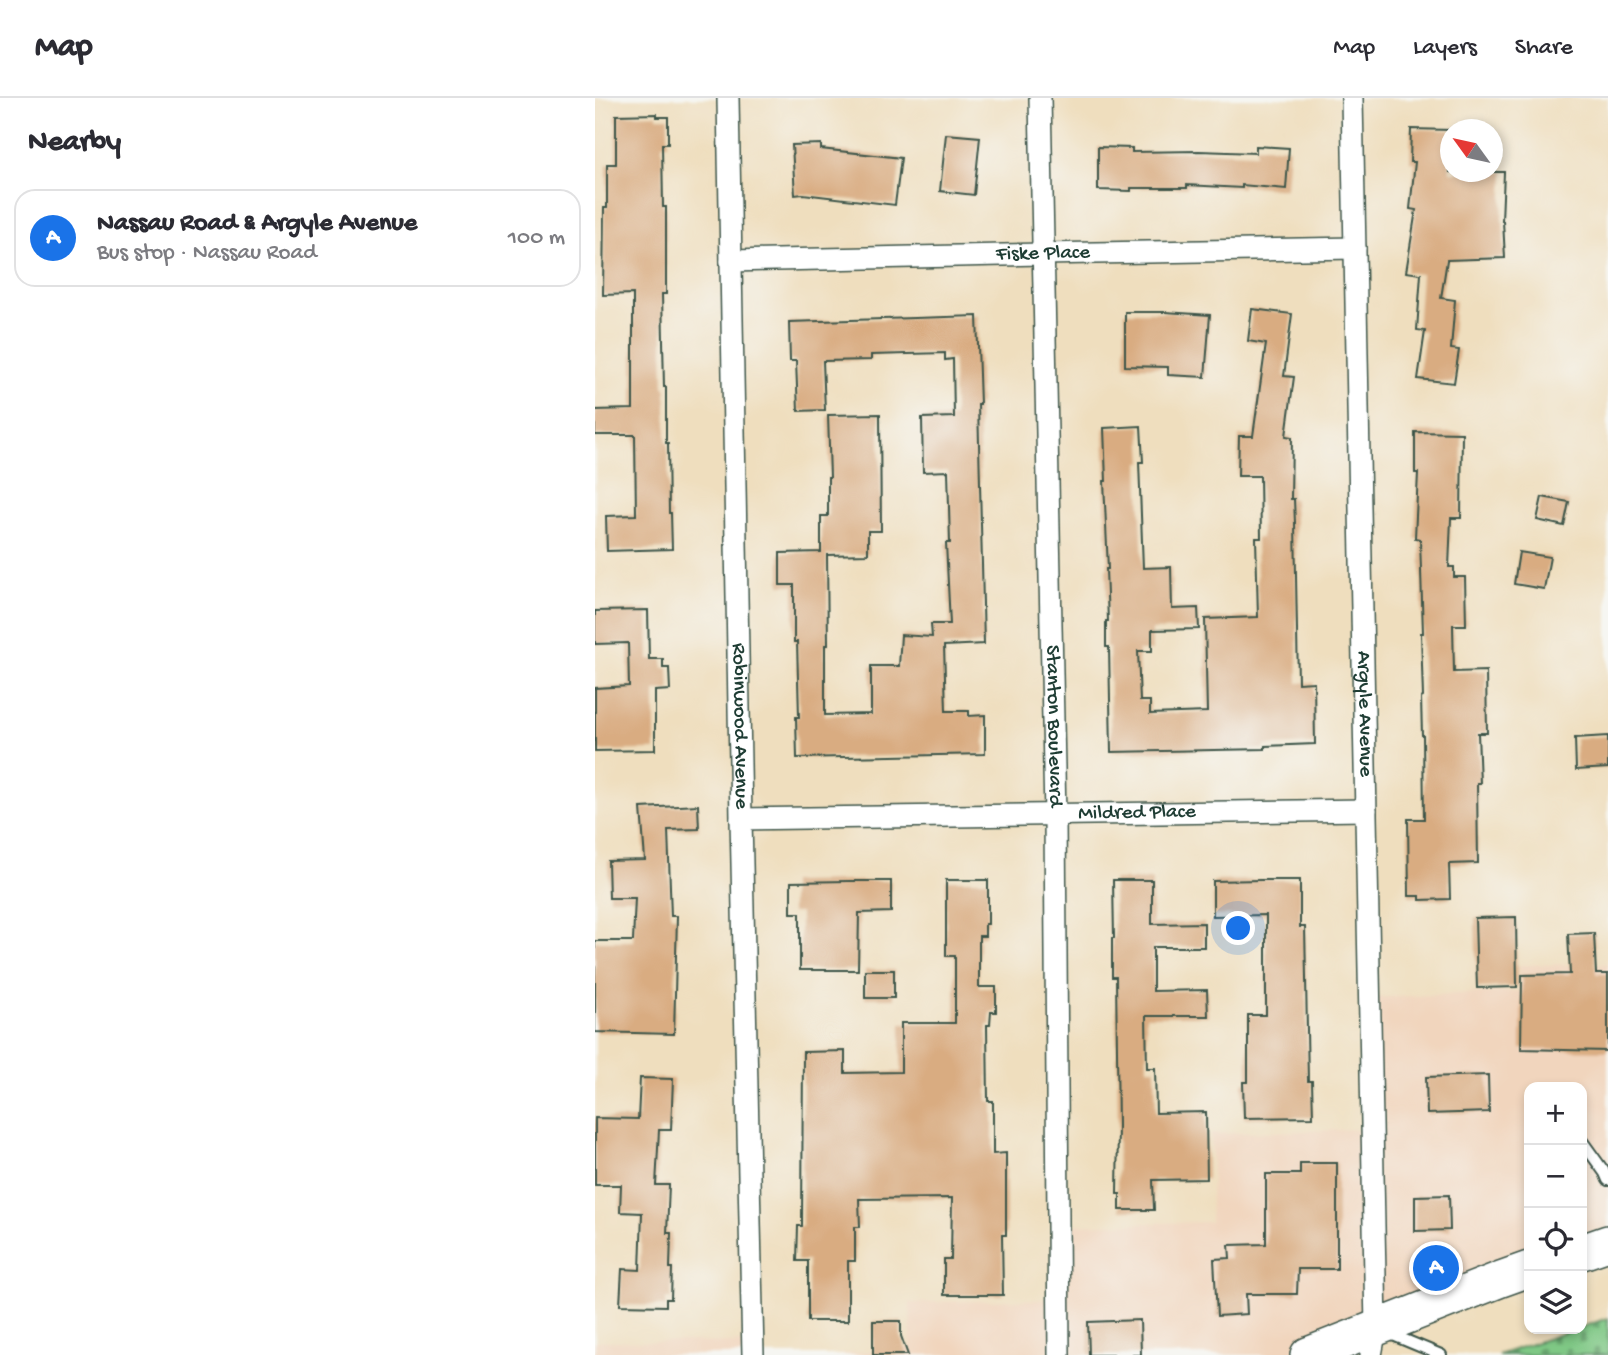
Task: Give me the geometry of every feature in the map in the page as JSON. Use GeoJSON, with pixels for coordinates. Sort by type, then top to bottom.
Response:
{"type":"FeatureCollection","features":[{"type":"Feature","properties":{"kind":"main road"},"geometry":{"type":"LineString","coordinates":[[1587,1250],[1608,1243]]}},
{"type":"Feature","properties":{"kind":"main road"},"geometry":{"type":"LineString","coordinates":[[1308,1355],[1373,1342],[1501,1279],[1524,1271]]}},
{"type":"Feature","properties":{"kind":"street","name":"Robinwood Avenue"},"geometry":{"type":"LineString","coordinates":[[728,98],[753,1355]]}},
{"type":"Feature","properties":{"kind":"street","name":"Stanton Boulevard"},"geometry":{"type":"LineString","coordinates":[[1040,98],[1055,816],[1059,1355]]}},
{"type":"Feature","properties":{"kind":"street","name":"Argyle Avenue"},"geometry":{"type":"LineString","coordinates":[[1352,98],[1373,1342]]}},
{"type":"Feature","properties":{"kind":"street","name":"Fiske Place"},"geometry":{"type":"LineString","coordinates":[[731,261],[1355,248]]}},
{"type":"Feature","properties":{"kind":"street","name":"Mildred Place"},"geometry":{"type":"LineString","coordinates":[[741,819],[1366,810]]}},
{"type":"Feature","properties":{"kind":"lane"},"geometry":{"type":"LineString","coordinates":[[1585,1145],[1608,1180]]}},
{"type":"Feature","properties":{"kind":"lane"},"geometry":{"type":"LineString","coordinates":[[1373,1342],[1441,1355]]}},
{"type":"Feature","properties":{"kind":"shaded area"},"geometry":{"type":"Polygon","coordinates":[[[1608,964],[1608,1244],[1587,1251],[1587,1082],[1524,1082],[1524,1274],[1376,1328],[1371,1355],[834,1355],[911,1347],[910,1303],[1058,1299],[1058,1225],[1210,1222],[1211,1134],[1371,1129],[1369,998],[1519,991],[1519,965],[1608,964]]]}},
{"type":"Feature","properties":{"kind":"shaded area"},"geometry":{"type":"Polygon","coordinates":[[[595,1341],[753,1343],[753,1355],[595,1355],[595,1341]]]}},
{"type":"Feature","properties":{"kind":"green space"},"geometry":{"type":"Polygon","coordinates":[[[1608,1318],[1608,1355],[1498,1355],[1561,1334],[1587,1334],[1587,1325],[1608,1318]]]}},
{"type":"Feature","properties":{"kind":"building"},"geometry":{"type":"Polygon","coordinates":[[[657,114],[657,117],[668,117],[668,144],[662,144],[663,207],[666,207],[666,294],[662,294],[672,549],[607,551],[606,516],[636,515],[635,435],[595,435],[595,410],[633,409],[633,294],[603,295],[607,164],[616,164],[616,115],[657,114]]]}},
{"type":"Feature","properties":{"kind":"building"},"geometry":{"type":"Polygon","coordinates":[[[1411,129],[1440,130],[1440,182],[1503,182],[1504,172],[1502,221],[1505,258],[1447,260],[1441,298],[1455,300],[1451,349],[1459,350],[1454,383],[1418,379],[1425,331],[1417,330],[1421,274],[1406,272],[1416,210],[1410,209],[1415,162],[1410,162],[1411,129]]]}},
{"type":"Feature","properties":{"kind":"building"},"geometry":{"type":"Polygon","coordinates":[[[946,134],[980,137],[974,195],[940,191],[946,134]]]}},
{"type":"Feature","properties":{"kind":"building"},"geometry":{"type":"Polygon","coordinates":[[[821,144],[821,149],[901,158],[895,205],[795,195],[792,145],[821,144]]]}},
{"type":"Feature","properties":{"kind":"building"},"geometry":{"type":"Polygon","coordinates":[[[1256,146],[1289,148],[1286,189],[1242,185],[1242,188],[1187,185],[1187,188],[1098,190],[1098,147],[1132,148],[1132,152],[1256,153],[1256,146]]]}},
{"type":"Feature","properties":{"kind":"building"},"geometry":{"type":"Polygon","coordinates":[[[1252,309],[1292,314],[1284,376],[1294,377],[1286,436],[1292,437],[1291,499],[1294,499],[1295,523],[1298,683],[1314,682],[1315,744],[1265,746],[1265,749],[1111,752],[1109,647],[1106,647],[1108,569],[1104,428],[1141,426],[1143,462],[1139,462],[1143,568],[1171,567],[1172,609],[1198,608],[1199,629],[1152,630],[1152,651],[1138,651],[1140,701],[1150,701],[1150,714],[1207,712],[1205,619],[1258,617],[1256,538],[1261,538],[1260,476],[1238,476],[1239,436],[1253,436],[1266,344],[1248,341],[1252,309]]]}},
{"type":"Feature","properties":{"kind":"building"},"geometry":{"type":"Polygon","coordinates":[[[1125,312],[1210,315],[1205,377],[1168,375],[1168,367],[1125,366],[1125,312]]]}},
{"type":"Feature","properties":{"kind":"building"},"geometry":{"type":"Polygon","coordinates":[[[977,316],[984,644],[944,646],[946,711],[969,711],[969,716],[985,715],[985,754],[797,758],[796,717],[799,717],[797,642],[794,642],[794,585],[780,585],[780,553],[821,552],[821,516],[828,516],[830,477],[828,415],[880,414],[881,531],[868,531],[868,554],[827,555],[828,645],[825,645],[825,715],[871,714],[871,666],[899,666],[901,635],[932,637],[931,624],[950,624],[946,543],[950,543],[948,471],[923,472],[922,418],[954,417],[953,359],[945,360],[945,353],[871,355],[871,360],[823,361],[825,410],[798,411],[796,361],[790,361],[789,322],[977,316]]]}},
{"type":"Feature","properties":{"kind":"building"},"geometry":{"type":"Polygon","coordinates":[[[1415,432],[1462,433],[1461,518],[1451,518],[1449,567],[1454,567],[1454,577],[1465,577],[1466,625],[1453,625],[1454,672],[1486,671],[1487,733],[1478,733],[1478,863],[1449,864],[1450,899],[1420,900],[1420,896],[1409,896],[1408,819],[1424,819],[1421,698],[1423,633],[1420,539],[1415,538],[1418,473],[1415,473],[1415,432]]]}},
{"type":"Feature","properties":{"kind":"building"},"geometry":{"type":"Polygon","coordinates":[[[1542,497],[1569,502],[1564,526],[1537,520],[1542,497]]]}},
{"type":"Feature","properties":{"kind":"building"},"geometry":{"type":"Polygon","coordinates":[[[1519,552],[1550,557],[1544,589],[1514,584],[1519,552]]]}},
{"type":"Feature","properties":{"kind":"building"},"geometry":{"type":"Polygon","coordinates":[[[648,610],[649,659],[663,659],[663,668],[669,668],[670,690],[655,691],[655,750],[595,751],[595,688],[629,686],[628,643],[595,644],[595,611],[648,610]]]}},
{"type":"Feature","properties":{"kind":"building"},"geometry":{"type":"Polygon","coordinates":[[[1608,736],[1608,768],[1576,770],[1575,738],[1608,736]]]}},
{"type":"Feature","properties":{"kind":"building"},"geometry":{"type":"Polygon","coordinates":[[[698,805],[699,829],[668,830],[671,916],[677,916],[674,1034],[595,1032],[595,941],[633,941],[635,898],[609,898],[608,861],[645,860],[641,808],[698,805]]]}},
{"type":"Feature","properties":{"kind":"building"},"geometry":{"type":"Polygon","coordinates":[[[946,880],[988,880],[988,924],[985,924],[985,936],[979,936],[979,987],[996,987],[996,1012],[991,1012],[990,1025],[987,1025],[988,1101],[993,1101],[993,1154],[1006,1153],[1006,1235],[1002,1235],[1003,1295],[944,1295],[944,1259],[951,1259],[952,1198],[859,1199],[860,1227],[855,1227],[855,1261],[848,1261],[848,1321],[808,1321],[808,1261],[797,1261],[798,1226],[802,1226],[803,1052],[845,1051],[845,1073],[901,1072],[901,1023],[955,1023],[955,956],[946,956],[946,880]]]}},
{"type":"Feature","properties":{"kind":"building"},"geometry":{"type":"Polygon","coordinates":[[[1113,880],[1152,880],[1152,924],[1204,923],[1204,947],[1153,947],[1153,991],[1207,990],[1208,1016],[1146,1016],[1147,1068],[1155,1068],[1156,1113],[1206,1112],[1207,1179],[1153,1180],[1154,1210],[1120,1210],[1120,1194],[1117,1194],[1116,977],[1112,977],[1113,880]]]}},
{"type":"Feature","properties":{"kind":"building"},"geometry":{"type":"Polygon","coordinates":[[[1300,880],[1300,927],[1305,927],[1308,1081],[1312,1081],[1313,1117],[1244,1118],[1243,1082],[1248,1082],[1248,1015],[1266,1015],[1266,915],[1213,916],[1213,881],[1300,880]]]}},
{"type":"Feature","properties":{"kind":"building"},"geometry":{"type":"Polygon","coordinates":[[[891,881],[891,912],[859,913],[858,970],[800,970],[800,913],[791,913],[791,882],[891,881]]]}},
{"type":"Feature","properties":{"kind":"building"},"geometry":{"type":"Polygon","coordinates":[[[1516,917],[1517,987],[1477,988],[1475,918],[1516,917]]]}},
{"type":"Feature","properties":{"kind":"building"},"geometry":{"type":"Polygon","coordinates":[[[1594,933],[1596,974],[1608,974],[1608,1051],[1521,1049],[1522,975],[1570,974],[1568,934],[1594,933]]]}},
{"type":"Feature","properties":{"kind":"building"},"geometry":{"type":"Polygon","coordinates":[[[865,970],[894,970],[894,998],[865,998],[865,970]]]}},
{"type":"Feature","properties":{"kind":"building"},"geometry":{"type":"Polygon","coordinates":[[[1488,1075],[1489,1112],[1427,1114],[1426,1077],[1488,1075]]]}},
{"type":"Feature","properties":{"kind":"building"},"geometry":{"type":"Polygon","coordinates":[[[640,1078],[673,1079],[671,1130],[659,1130],[656,1185],[669,1185],[667,1233],[671,1233],[672,1268],[671,1299],[666,1299],[666,1306],[620,1305],[622,1269],[640,1270],[642,1213],[620,1212],[621,1185],[595,1185],[595,1118],[638,1119],[640,1078]]]}},
{"type":"Feature","properties":{"kind":"building"},"geometry":{"type":"Polygon","coordinates":[[[1300,1163],[1337,1163],[1337,1269],[1298,1269],[1297,1294],[1246,1294],[1247,1314],[1217,1316],[1214,1259],[1230,1258],[1229,1245],[1266,1244],[1266,1174],[1300,1174],[1300,1163]]]}},
{"type":"Feature","properties":{"kind":"building"},"geometry":{"type":"Polygon","coordinates":[[[1449,1195],[1450,1230],[1415,1231],[1415,1196],[1449,1195]]]}},
{"type":"Feature","properties":{"kind":"building"},"geometry":{"type":"Polygon","coordinates":[[[1140,1320],[1141,1355],[1089,1355],[1088,1322],[1140,1320]]]}},
{"type":"Feature","properties":{"kind":"building"},"geometry":{"type":"Polygon","coordinates":[[[873,1321],[901,1321],[901,1336],[908,1355],[873,1355],[873,1321]]]}},
{"type":"Feature","properties":{"kind":"place","name":"Nassau Road & Argyle Avenue"},"geometry":{"type":"Point","coordinates":[1436,1268]}}]}
